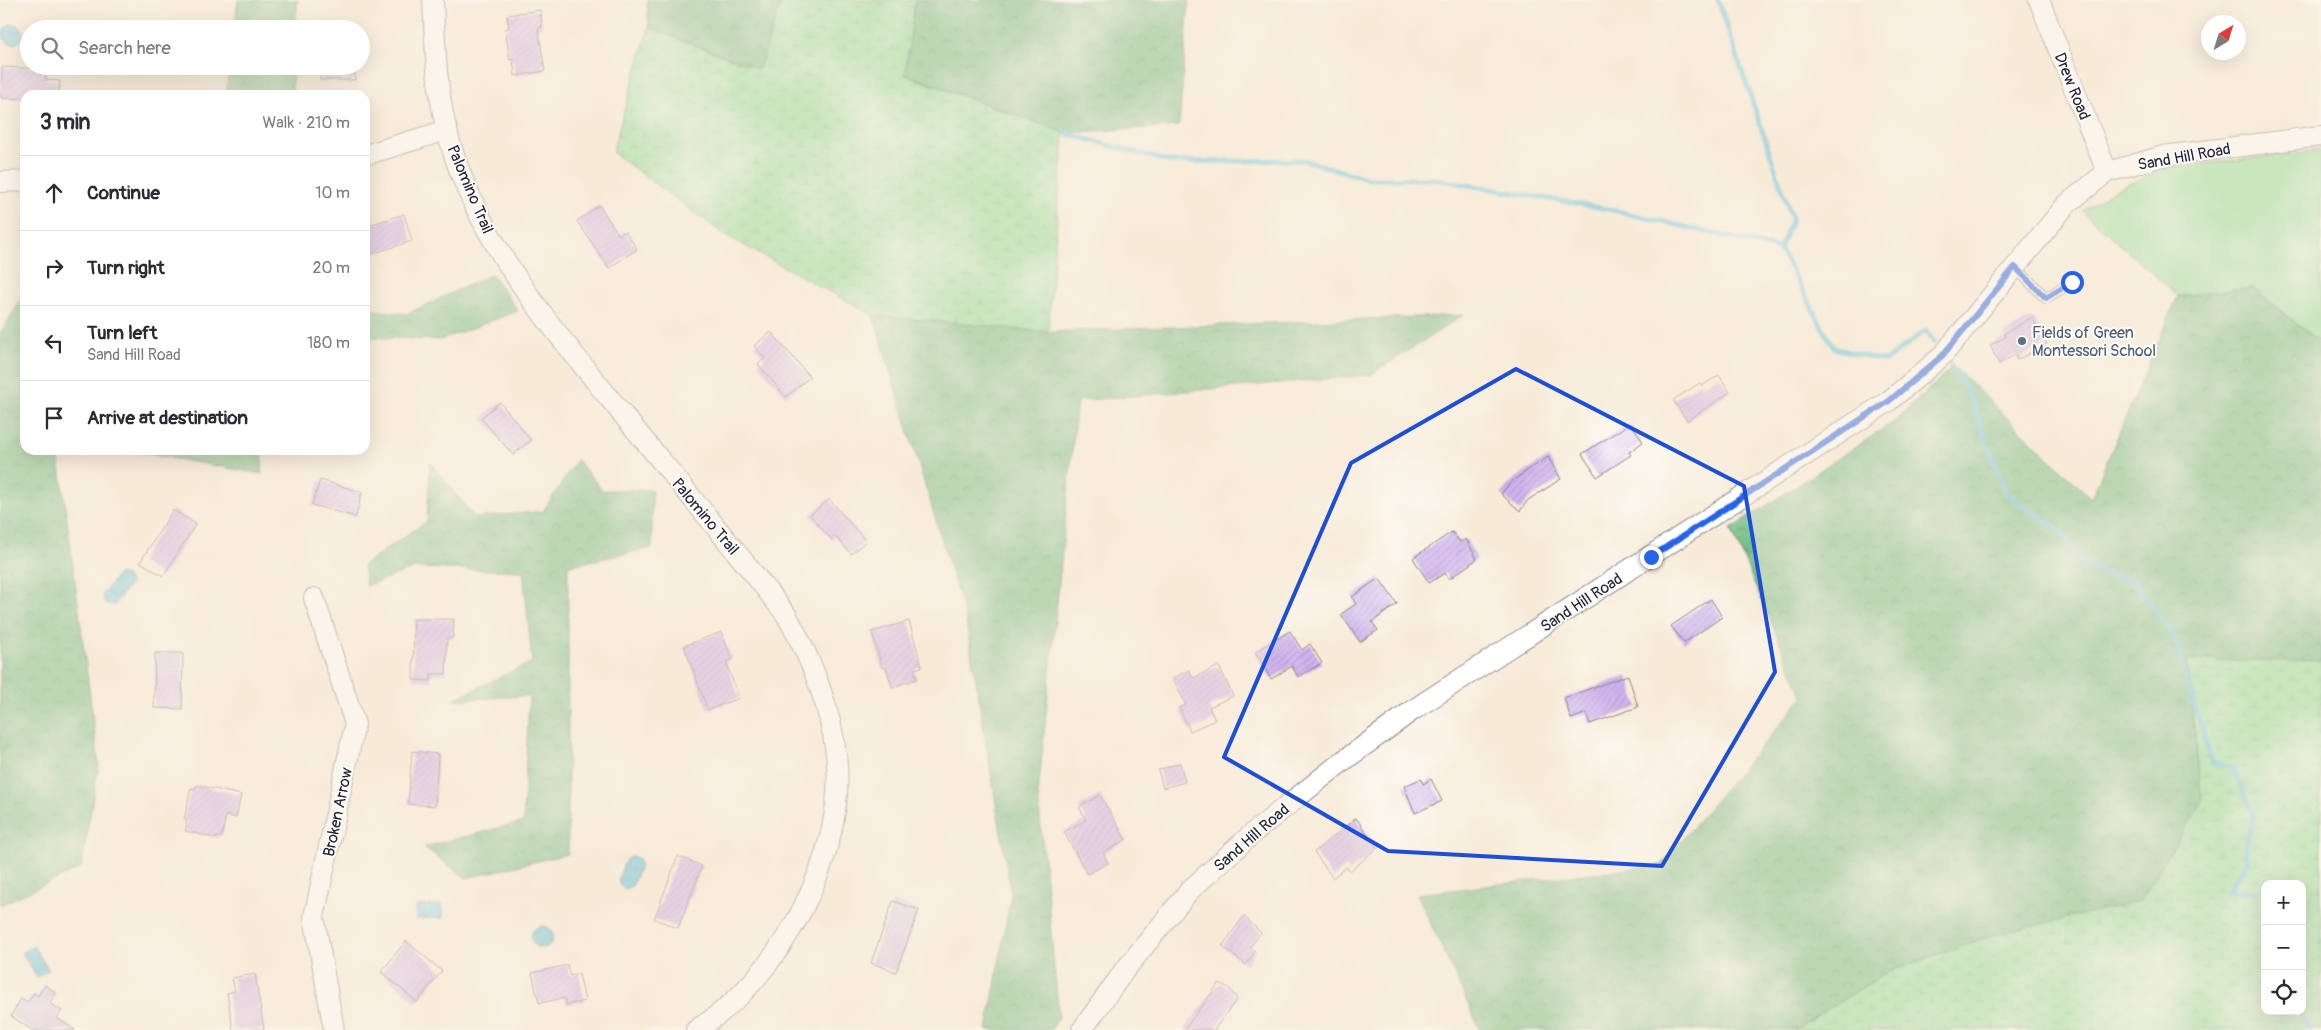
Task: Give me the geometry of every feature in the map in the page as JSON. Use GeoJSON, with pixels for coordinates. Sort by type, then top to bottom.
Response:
{"type":"FeatureCollection","features":[{"type":"Feature","properties":{"kind":"street","name":"Palomino Trail"},"geometry":{"type":"LineString","coordinates":[[433,0],[436,62],[446,130],[472,199],[498,249],[584,366],[787,616],[803,644],[820,685],[836,755],[837,782],[832,825],[825,855],[802,913],[777,953],[712,1020],[696,1030]]}},
{"type":"Feature","properties":{"kind":"street","name":"Drew Road"},"geometry":{"type":"LineString","coordinates":[[2039,0],[2107,172]]}},
{"type":"Feature","properties":{"kind":"street"},"geometry":{"type":"LineString","coordinates":[[370,153],[446,130]]}},
{"type":"Feature","properties":{"kind":"street","name":"Sand Hill Road"},"geometry":{"type":"LineString","coordinates":[[1082,1030],[1124,971],[1190,890],[1253,833],[1339,764],[1413,710],[1889,401],[1942,356],[2067,204],[2107,172],[2164,156],[2321,136]]}},
{"type":"Feature","properties":{"kind":"street"},"geometry":{"type":"LineString","coordinates":[[0,182],[20,182]]}},
{"type":"Feature","properties":{"kind":"street","name":"Broken Arrow"},"geometry":{"type":"LineString","coordinates":[[314,598],[355,724],[314,917],[334,1030]]}},
{"type":"Feature","properties":{"kind":"lane"},"geometry":{"type":"LineString","coordinates":[[2015,267],[2046,298],[2072,282]]}},
{"type":"Feature","properties":{"kind":"highlighted area"},"geometry":{"type":"Polygon","coordinates":[[[1516,369],[1744,486],[1775,672],[1662,866],[1388,851],[1224,757],[1351,463],[1516,369]]]}},
{"type":"Feature","properties":{"kind":"green space"},"geometry":{"type":"Polygon","coordinates":[[[238,0],[298,0],[296,20],[235,20],[238,0]]]}},
{"type":"Feature","properties":{"kind":"green space"},"geometry":{"type":"Polygon","coordinates":[[[647,0],[782,0],[760,69],[649,28],[647,0]]]}},
{"type":"Feature","properties":{"kind":"green space"},"geometry":{"type":"Polygon","coordinates":[[[782,0],[915,0],[905,75],[1064,133],[1048,332],[873,315],[725,235],[612,152],[649,28],[759,69],[782,0]]]}},
{"type":"Feature","properties":{"kind":"green space"},"geometry":{"type":"Polygon","coordinates":[[[915,0],[1189,0],[1179,126],[1064,133],[905,74],[915,0]]]}},
{"type":"Feature","properties":{"kind":"green space"},"geometry":{"type":"Polygon","coordinates":[[[228,75],[293,75],[292,90],[227,90],[228,75]]]}},
{"type":"Feature","properties":{"kind":"green space"},"geometry":{"type":"Polygon","coordinates":[[[2321,150],[2321,343],[2252,288],[2178,296],[2082,211],[2116,189],[2168,168],[2321,150]]]}},
{"type":"Feature","properties":{"kind":"green space"},"geometry":{"type":"Polygon","coordinates":[[[492,274],[518,311],[440,340],[370,337],[370,310],[407,314],[492,274]]]}},
{"type":"Feature","properties":{"kind":"green space"},"geometry":{"type":"Polygon","coordinates":[[[2252,288],[2321,343],[2321,661],[2187,660],[2202,802],[2140,901],[1994,935],[1888,972],[1794,1030],[1480,1030],[1417,894],[1661,865],[1803,697],[1731,529],[1895,421],[1953,366],[2091,498],[2178,296],[2252,288]]]}},
{"type":"Feature","properties":{"kind":"green space"},"geometry":{"type":"Polygon","coordinates":[[[20,302],[20,455],[59,455],[99,765],[81,868],[0,905],[0,333],[20,302]]]}},
{"type":"Feature","properties":{"kind":"green space"},"geometry":{"type":"Polygon","coordinates":[[[873,315],[1048,332],[1464,315],[1370,375],[1077,401],[1038,795],[1059,1017],[1051,1030],[987,1030],[1011,894],[965,616],[873,315]]]}},
{"type":"Feature","properties":{"kind":"green space"},"geometry":{"type":"Polygon","coordinates":[[[154,455],[263,455],[262,474],[154,455]]]}},
{"type":"Feature","properties":{"kind":"green space"},"geometry":{"type":"Polygon","coordinates":[[[577,460],[602,490],[652,490],[652,548],[568,566],[568,854],[466,878],[424,847],[523,822],[529,696],[452,700],[532,662],[523,571],[415,568],[366,586],[363,565],[427,521],[430,462],[475,518],[543,511],[577,460]]]}},
{"type":"Feature","properties":{"kind":"green space"},"geometry":{"type":"Polygon","coordinates":[[[2187,660],[2321,661],[2321,1030],[1794,1030],[1888,972],[1994,935],[2140,901],[2202,801],[2187,660]]]}},
{"type":"Feature","properties":{"kind":"water"},"geometry":{"type":"Polygon","coordinates":[[[9,25],[20,27],[20,41],[13,44],[9,43],[4,38],[4,30],[9,25]]]}},
{"type":"Feature","properties":{"kind":"water"},"geometry":{"type":"Polygon","coordinates":[[[118,574],[127,576],[131,584],[114,605],[105,603],[102,595],[118,574]]]}},
{"type":"Feature","properties":{"kind":"water"},"geometry":{"type":"Polygon","coordinates":[[[632,856],[639,859],[640,866],[632,886],[625,889],[620,886],[618,879],[626,859],[632,856]]]}},
{"type":"Feature","properties":{"kind":"water"},"geometry":{"type":"Polygon","coordinates":[[[443,905],[443,918],[417,919],[416,906],[443,905]]]}},
{"type":"Feature","properties":{"kind":"water"},"geometry":{"type":"Polygon","coordinates":[[[542,926],[552,933],[553,937],[546,947],[542,948],[532,941],[531,937],[538,927],[542,926]]]}},
{"type":"Feature","properties":{"kind":"water"},"geometry":{"type":"Polygon","coordinates":[[[33,946],[49,970],[37,977],[22,953],[33,946]]]}},
{"type":"Feature","properties":{"kind":"building"},"geometry":{"type":"Polygon","coordinates":[[[540,10],[542,27],[538,28],[545,71],[515,76],[513,59],[510,60],[505,29],[509,28],[507,15],[540,10]]]}},
{"type":"Feature","properties":{"kind":"building"},"geometry":{"type":"Polygon","coordinates":[[[2,67],[20,68],[20,75],[46,75],[46,80],[60,81],[59,90],[20,90],[20,99],[1,98],[2,67]]]}},
{"type":"Feature","properties":{"kind":"building"},"geometry":{"type":"Polygon","coordinates":[[[320,75],[355,75],[355,80],[320,80],[320,75]]]}},
{"type":"Feature","properties":{"kind":"building"},"geometry":{"type":"Polygon","coordinates":[[[599,205],[619,235],[625,231],[637,249],[609,268],[577,221],[599,205]]]}},
{"type":"Feature","properties":{"kind":"building"},"geometry":{"type":"Polygon","coordinates":[[[404,214],[412,241],[370,254],[370,225],[404,214]]]}},
{"type":"Feature","properties":{"kind":"building","name":"Fields of Green Montessori School"},"geometry":{"type":"Polygon","coordinates":[[[2032,317],[2047,344],[2017,360],[2015,355],[1999,364],[1990,345],[2006,337],[2004,334],[2032,317]]]}},
{"type":"Feature","properties":{"kind":"building"},"geometry":{"type":"Polygon","coordinates":[[[771,332],[810,377],[786,397],[758,364],[765,358],[754,346],[771,332]]]}},
{"type":"Feature","properties":{"kind":"building"},"geometry":{"type":"Polygon","coordinates":[[[1719,375],[1730,392],[1687,421],[1673,400],[1700,383],[1702,386],[1719,375]]]}},
{"type":"Feature","properties":{"kind":"building"},"geometry":{"type":"Polygon","coordinates":[[[500,402],[531,440],[513,455],[481,418],[500,402]]]}},
{"type":"Feature","properties":{"kind":"building"},"geometry":{"type":"Polygon","coordinates":[[[1631,423],[1643,442],[1629,452],[1631,455],[1597,477],[1582,454],[1631,423]]]}},
{"type":"Feature","properties":{"kind":"building"},"geometry":{"type":"Polygon","coordinates":[[[1548,457],[1561,479],[1528,500],[1520,511],[1501,494],[1512,481],[1548,457]]]}},
{"type":"Feature","properties":{"kind":"building"},"geometry":{"type":"Polygon","coordinates":[[[320,480],[362,492],[356,517],[312,505],[320,480]]]}},
{"type":"Feature","properties":{"kind":"building"},"geometry":{"type":"Polygon","coordinates":[[[829,499],[866,541],[851,554],[835,536],[832,540],[810,515],[829,499]]]}},
{"type":"Feature","properties":{"kind":"building"},"geometry":{"type":"Polygon","coordinates":[[[173,510],[196,524],[163,576],[140,562],[173,510]]]}},
{"type":"Feature","properties":{"kind":"building"},"geometry":{"type":"Polygon","coordinates":[[[1452,532],[1460,542],[1466,539],[1477,559],[1449,579],[1445,573],[1429,583],[1413,558],[1452,532]]]}},
{"type":"Feature","properties":{"kind":"building"},"geometry":{"type":"Polygon","coordinates":[[[1379,578],[1397,604],[1372,622],[1378,630],[1360,642],[1341,614],[1356,604],[1352,597],[1379,578]]]}},
{"type":"Feature","properties":{"kind":"building"},"geometry":{"type":"Polygon","coordinates":[[[1711,599],[1722,617],[1684,643],[1671,626],[1711,599]]]}},
{"type":"Feature","properties":{"kind":"building"},"geometry":{"type":"Polygon","coordinates":[[[414,619],[454,619],[453,638],[447,638],[446,674],[431,674],[431,681],[413,680],[414,619]]]}},
{"type":"Feature","properties":{"kind":"building"},"geometry":{"type":"Polygon","coordinates":[[[909,621],[922,667],[914,669],[917,679],[892,687],[886,667],[882,668],[872,632],[909,621]]]}},
{"type":"Feature","properties":{"kind":"building"},"geometry":{"type":"Polygon","coordinates":[[[1290,631],[1302,650],[1310,644],[1322,663],[1298,677],[1292,666],[1271,679],[1255,652],[1290,631]]]}},
{"type":"Feature","properties":{"kind":"building"},"geometry":{"type":"Polygon","coordinates":[[[721,632],[732,659],[726,662],[739,698],[708,710],[684,646],[721,632]]]}},
{"type":"Feature","properties":{"kind":"building"},"geometry":{"type":"Polygon","coordinates":[[[155,653],[183,653],[182,709],[154,708],[155,653]]]}},
{"type":"Feature","properties":{"kind":"building"},"geometry":{"type":"Polygon","coordinates":[[[1219,666],[1233,696],[1209,707],[1215,720],[1190,731],[1179,708],[1186,705],[1173,678],[1189,670],[1193,678],[1219,666]]]}},
{"type":"Feature","properties":{"kind":"building"},"geometry":{"type":"Polygon","coordinates":[[[1628,675],[1638,707],[1590,724],[1586,713],[1571,719],[1564,698],[1628,675]]]}},
{"type":"Feature","properties":{"kind":"building"},"geometry":{"type":"Polygon","coordinates":[[[412,751],[438,754],[435,806],[408,804],[412,751]]]}},
{"type":"Feature","properties":{"kind":"building"},"geometry":{"type":"Polygon","coordinates":[[[1180,763],[1185,782],[1163,788],[1158,770],[1180,763]]]}},
{"type":"Feature","properties":{"kind":"building"},"geometry":{"type":"Polygon","coordinates":[[[1421,779],[1423,784],[1431,779],[1442,801],[1415,813],[1404,786],[1421,779]]]}},
{"type":"Feature","properties":{"kind":"building"},"geometry":{"type":"Polygon","coordinates":[[[197,785],[241,795],[236,818],[226,815],[222,836],[216,838],[185,831],[187,821],[184,820],[191,788],[195,789],[197,785]]]}},
{"type":"Feature","properties":{"kind":"building"},"geometry":{"type":"Polygon","coordinates":[[[1100,795],[1126,840],[1103,853],[1108,863],[1087,874],[1064,832],[1086,820],[1079,807],[1100,795]]]}},
{"type":"Feature","properties":{"kind":"building"},"geometry":{"type":"Polygon","coordinates":[[[1356,818],[1377,848],[1350,871],[1346,867],[1333,878],[1314,852],[1356,818]]]}},
{"type":"Feature","properties":{"kind":"building"},"geometry":{"type":"Polygon","coordinates":[[[678,856],[702,866],[678,928],[654,919],[678,856]]]}},
{"type":"Feature","properties":{"kind":"building"},"geometry":{"type":"Polygon","coordinates":[[[893,901],[919,910],[896,972],[871,963],[893,901]]]}},
{"type":"Feature","properties":{"kind":"building"},"geometry":{"type":"Polygon","coordinates":[[[1244,916],[1261,933],[1250,947],[1255,951],[1246,965],[1222,946],[1244,916]]]}},
{"type":"Feature","properties":{"kind":"building"},"geometry":{"type":"Polygon","coordinates":[[[406,941],[442,971],[417,1002],[381,972],[406,941]]]}},
{"type":"Feature","properties":{"kind":"building"},"geometry":{"type":"Polygon","coordinates":[[[567,965],[570,976],[579,974],[585,1001],[566,1005],[565,998],[539,1003],[532,973],[567,965]]]}},
{"type":"Feature","properties":{"kind":"building"},"geometry":{"type":"Polygon","coordinates":[[[255,974],[264,1029],[233,1030],[227,993],[235,991],[232,978],[255,974]]]}},
{"type":"Feature","properties":{"kind":"building"},"geometry":{"type":"Polygon","coordinates":[[[1219,983],[1229,988],[1237,999],[1214,1030],[1184,1030],[1219,983]]]}},
{"type":"Feature","properties":{"kind":"building"},"geometry":{"type":"Polygon","coordinates":[[[45,985],[56,993],[50,1003],[62,1011],[57,1018],[75,1030],[32,1030],[11,1016],[21,999],[27,1003],[34,993],[38,996],[45,985]]]}},
{"type":"Feature","properties":{"kind":"waterway"},"geometry":{"type":"LineString","coordinates":[[1718,0],[1792,218],[1780,249]]}},
{"type":"Feature","properties":{"kind":"waterway"},"geometry":{"type":"LineString","coordinates":[[1064,133],[1171,162],[1303,160],[1369,179],[1434,179],[1613,210],[1780,249],[1834,348],[1885,361],[1926,330],[1934,342]]}},
{"type":"Feature","properties":{"kind":"waterway"},"geometry":{"type":"LineString","coordinates":[[1951,366],[1967,389],[2006,494],[2060,531],[2086,568],[2134,582],[2173,634],[2212,763],[2233,768],[2254,816],[2245,846],[2247,862],[2227,892],[2261,892]]}},
{"type":"Feature","properties":{"kind":"waterway"},"geometry":{"type":"LineString","coordinates":[[2300,1015],[2309,1030]]}},
{"type":"Feature","properties":{"kind":"place","name":"Fields of Green Montessori School"},"geometry":{"type":"Point","coordinates":[2022,341]}},
{"type":"Feature","properties":{"kind":"route"},"geometry":{"type":"LineString","coordinates":[[1651,557],[1846,431],[1889,401],[1942,356],[2015,267],[2046,298],[2072,282]]}}]}
